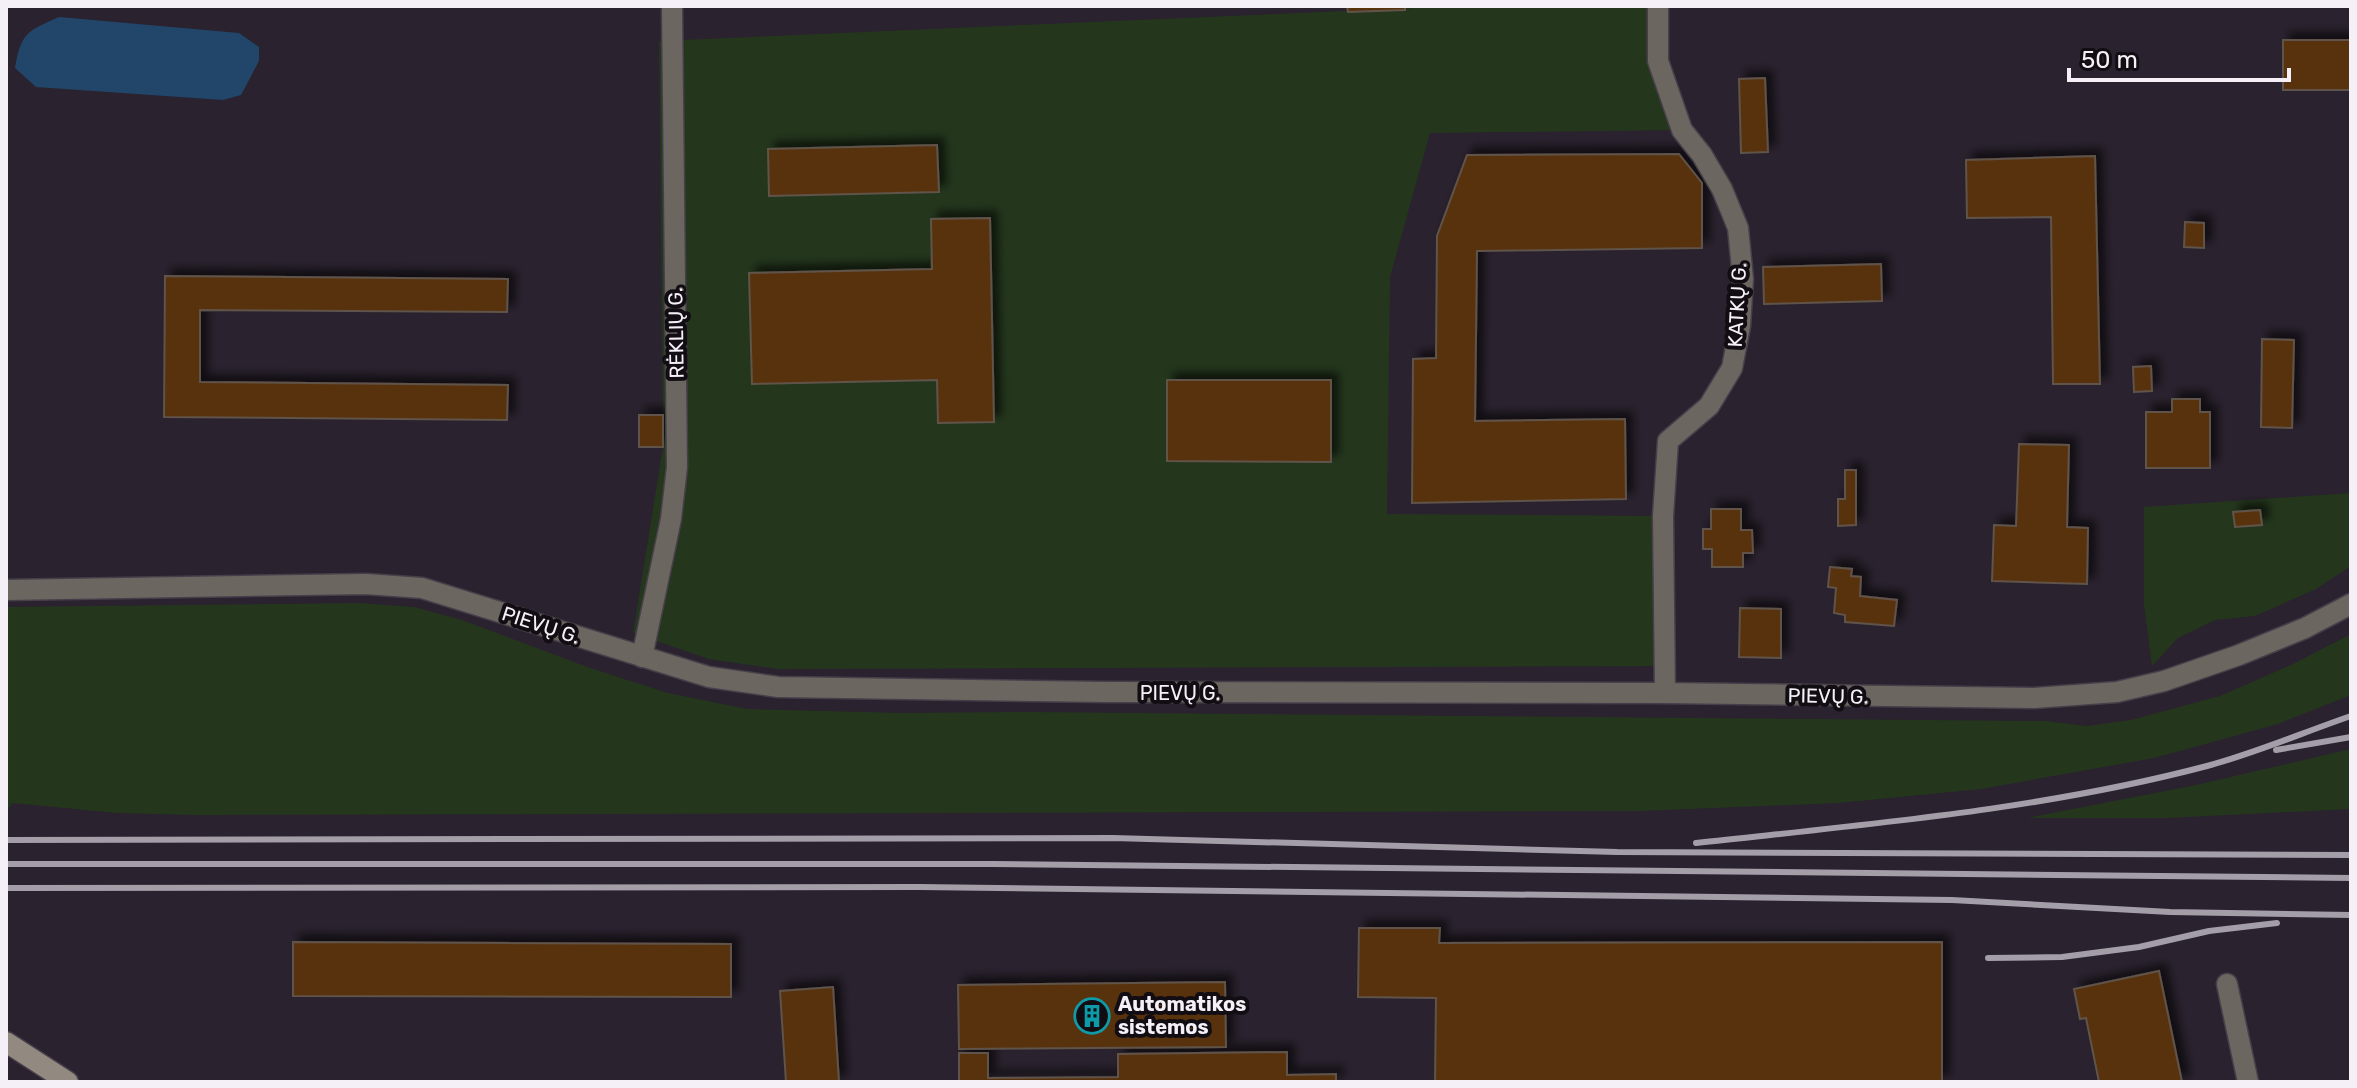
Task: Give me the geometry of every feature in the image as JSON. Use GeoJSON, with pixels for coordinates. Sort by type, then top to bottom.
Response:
{"type":"FeatureCollection","features":[{"type":"Feature","properties":{"kind":"main road"},"geometry":{"type":"LineString","coordinates":[[6,1042],[68,1082]]}},
{"type":"Feature","properties":{"kind":"street","name":"RĖKLIŲ G."},"geometry":{"type":"LineString","coordinates":[[642,657],[671,519],[677,467],[672,6]]}},
{"type":"Feature","properties":{"kind":"street","name":"KATKŲ G."},"geometry":{"type":"LineString","coordinates":[[1658,6],[1658,61],[1682,130],[1702,155],[1722,189],[1738,228],[1743,279],[1740,326],[1732,368],[1709,406],[1668,441],[1663,516],[1665,693]]}},
{"type":"Feature","properties":{"kind":"street","name":"PIEVŲ G."},"geometry":{"type":"LineString","coordinates":[[6,590],[366,584],[422,588],[709,677],[778,687],[2034,698],[2117,692],[2164,681],[2305,628],[2351,604]]}},
{"type":"Feature","properties":{"kind":"street"},"geometry":{"type":"LineString","coordinates":[[2227,984],[2248,1082]]}},
{"type":"Feature","properties":{"kind":"green space"},"geometry":{"type":"Polygon","coordinates":[[[1412,6],[1658,6],[1658,61],[1682,130],[1430,133],[1390,277],[1387,514],[1663,516],[1665,666],[778,669],[709,659],[633,633],[663,447],[659,41],[1412,6]]]}},
{"type":"Feature","properties":{"kind":"green space"},"geometry":{"type":"Polygon","coordinates":[[[2351,493],[2351,566],[2316,589],[2255,616],[2215,620],[2178,638],[2152,666],[2144,604],[2144,507],[2351,493]]]}},
{"type":"Feature","properties":{"kind":"green space"},"geometry":{"type":"Polygon","coordinates":[[[358,603],[414,607],[462,620],[590,668],[668,693],[747,709],[902,713],[2045,721],[2087,726],[2131,720],[2220,696],[2351,634],[2351,695],[2278,724],[2154,758],[1981,789],[1838,803],[1639,811],[195,815],[118,813],[12,803],[6,813],[6,607],[358,603]]]}},
{"type":"Feature","properties":{"kind":"green space"},"geometry":{"type":"Polygon","coordinates":[[[2351,749],[2351,809],[2166,818],[2027,818],[2196,785],[2351,749]]]}},
{"type":"Feature","properties":{"kind":"water"},"geometry":{"type":"Polygon","coordinates":[[[59,17],[239,33],[259,47],[259,61],[241,95],[223,100],[36,87],[15,68],[20,47],[33,30],[59,17]]]}},
{"type":"Feature","properties":{"kind":"building"},"geometry":{"type":"Polygon","coordinates":[[[1347,6],[1405,6],[1405,10],[1348,12],[1347,6]]]}},
{"type":"Feature","properties":{"kind":"building"},"geometry":{"type":"Polygon","coordinates":[[[2283,40],[2351,40],[2351,90],[2283,90],[2283,40]]]}},
{"type":"Feature","properties":{"kind":"building"},"geometry":{"type":"Polygon","coordinates":[[[1765,78],[1768,152],[1741,153],[1739,79],[1765,78]]]}},
{"type":"Feature","properties":{"kind":"building"},"geometry":{"type":"Polygon","coordinates":[[[937,145],[939,192],[769,196],[768,149],[937,145]]]}},
{"type":"Feature","properties":{"kind":"building"},"geometry":{"type":"Polygon","coordinates":[[[1679,154],[1702,183],[1702,248],[1477,251],[1475,421],[1625,419],[1626,499],[1412,503],[1413,359],[1436,358],[1437,236],[1467,155],[1679,154]]]}},
{"type":"Feature","properties":{"kind":"building"},"geometry":{"type":"Polygon","coordinates":[[[2095,156],[2100,384],[2053,384],[2051,217],[1967,218],[1966,160],[2095,156]]]}},
{"type":"Feature","properties":{"kind":"building"},"geometry":{"type":"Polygon","coordinates":[[[990,218],[994,422],[938,423],[937,380],[752,384],[749,273],[932,269],[931,219],[990,218]]]}},
{"type":"Feature","properties":{"kind":"building"},"geometry":{"type":"Polygon","coordinates":[[[2185,222],[2204,223],[2204,248],[2184,247],[2185,222]]]}},
{"type":"Feature","properties":{"kind":"building"},"geometry":{"type":"Polygon","coordinates":[[[1881,264],[1882,301],[1764,304],[1763,267],[1881,264]]]}},
{"type":"Feature","properties":{"kind":"building"},"geometry":{"type":"Polygon","coordinates":[[[165,276],[508,279],[507,312],[200,310],[200,382],[508,385],[507,420],[164,417],[165,276]]]}},
{"type":"Feature","properties":{"kind":"building"},"geometry":{"type":"Polygon","coordinates":[[[2262,339],[2294,340],[2292,428],[2261,427],[2262,339]]]}},
{"type":"Feature","properties":{"kind":"building"},"geometry":{"type":"Polygon","coordinates":[[[2151,366],[2152,391],[2134,392],[2133,367],[2151,366]]]}},
{"type":"Feature","properties":{"kind":"building"},"geometry":{"type":"Polygon","coordinates":[[[1167,380],[1331,380],[1331,462],[1167,461],[1167,380]]]}},
{"type":"Feature","properties":{"kind":"building"},"geometry":{"type":"Polygon","coordinates":[[[2172,399],[2200,399],[2200,412],[2210,412],[2210,468],[2146,468],[2146,412],[2172,412],[2172,399]]]}},
{"type":"Feature","properties":{"kind":"building"},"geometry":{"type":"Polygon","coordinates":[[[639,415],[663,415],[663,447],[639,447],[639,415]]]}},
{"type":"Feature","properties":{"kind":"building"},"geometry":{"type":"Polygon","coordinates":[[[2019,444],[2069,445],[2067,527],[2088,528],[2087,584],[1992,581],[1994,525],[2016,526],[2019,444]]]}},
{"type":"Feature","properties":{"kind":"building"},"geometry":{"type":"Polygon","coordinates":[[[1845,470],[1856,470],[1856,525],[1838,526],[1838,499],[1845,499],[1845,470]]]}},
{"type":"Feature","properties":{"kind":"building"},"geometry":{"type":"Polygon","coordinates":[[[1711,509],[1741,509],[1741,530],[1752,530],[1753,553],[1743,553],[1743,567],[1712,567],[1712,549],[1703,549],[1703,529],[1711,529],[1711,509]]]}},
{"type":"Feature","properties":{"kind":"building"},"geometry":{"type":"Polygon","coordinates":[[[2260,510],[2262,525],[2235,527],[2233,512],[2260,510]]]}},
{"type":"Feature","properties":{"kind":"building"},"geometry":{"type":"Polygon","coordinates":[[[1830,567],[1852,569],[1851,576],[1861,577],[1860,596],[1897,600],[1894,626],[1845,622],[1845,615],[1834,613],[1836,588],[1828,587],[1830,567]]]}},
{"type":"Feature","properties":{"kind":"building"},"geometry":{"type":"Polygon","coordinates":[[[1740,608],[1781,609],[1781,658],[1739,657],[1740,608]]]}},
{"type":"Feature","properties":{"kind":"building"},"geometry":{"type":"Polygon","coordinates":[[[1359,928],[1440,928],[1439,943],[1942,942],[1942,1082],[1435,1082],[1436,998],[1358,997],[1359,928]]]}},
{"type":"Feature","properties":{"kind":"building"},"geometry":{"type":"Polygon","coordinates":[[[293,942],[731,944],[731,997],[293,996],[293,942]]]}},
{"type":"Feature","properties":{"kind":"building"},"geometry":{"type":"Polygon","coordinates":[[[2159,971],[2182,1082],[2099,1082],[2086,1018],[2080,1019],[2074,989],[2159,971]]]}},
{"type":"Feature","properties":{"kind":"building","name":"Automatikos sistemos"},"geometry":{"type":"Polygon","coordinates":[[[1225,982],[1226,1047],[959,1049],[958,985],[1225,982]]]}},
{"type":"Feature","properties":{"kind":"building"},"geometry":{"type":"Polygon","coordinates":[[[833,987],[839,1082],[786,1082],[780,991],[833,987]]]}},
{"type":"Feature","properties":{"kind":"building","name":"Automatikos sistemos"},"geometry":{"type":"Polygon","coordinates":[[[1287,1052],[1287,1075],[1336,1074],[1336,1082],[959,1082],[959,1053],[988,1053],[988,1078],[1118,1077],[1118,1054],[1287,1052]]]}},
{"type":"Feature","properties":{"kind":"railway"},"geometry":{"type":"LineString","coordinates":[[1696,843],[1953,814],[2081,794],[2225,761],[2351,716]]}},
{"type":"Feature","properties":{"kind":"railway"},"geometry":{"type":"LineString","coordinates":[[2276,750],[2351,737]]}},
{"type":"Feature","properties":{"kind":"railway"},"geometry":{"type":"LineString","coordinates":[[6,840],[1113,838],[1617,852],[2351,855]]}},
{"type":"Feature","properties":{"kind":"railway"},"geometry":{"type":"LineString","coordinates":[[6,864],[992,864],[2351,878]]}},
{"type":"Feature","properties":{"kind":"railway"},"geometry":{"type":"LineString","coordinates":[[6,888],[919,887],[1952,900],[2170,912],[2351,915]]}},
{"type":"Feature","properties":{"kind":"railway"},"geometry":{"type":"LineString","coordinates":[[1988,958],[2062,957],[2139,947],[2209,931],[2277,923]]}},
{"type":"Feature","properties":{"kind":"place","name":"Automatikos sistemos"},"geometry":{"type":"Point","coordinates":[1092,1016]}}]}
